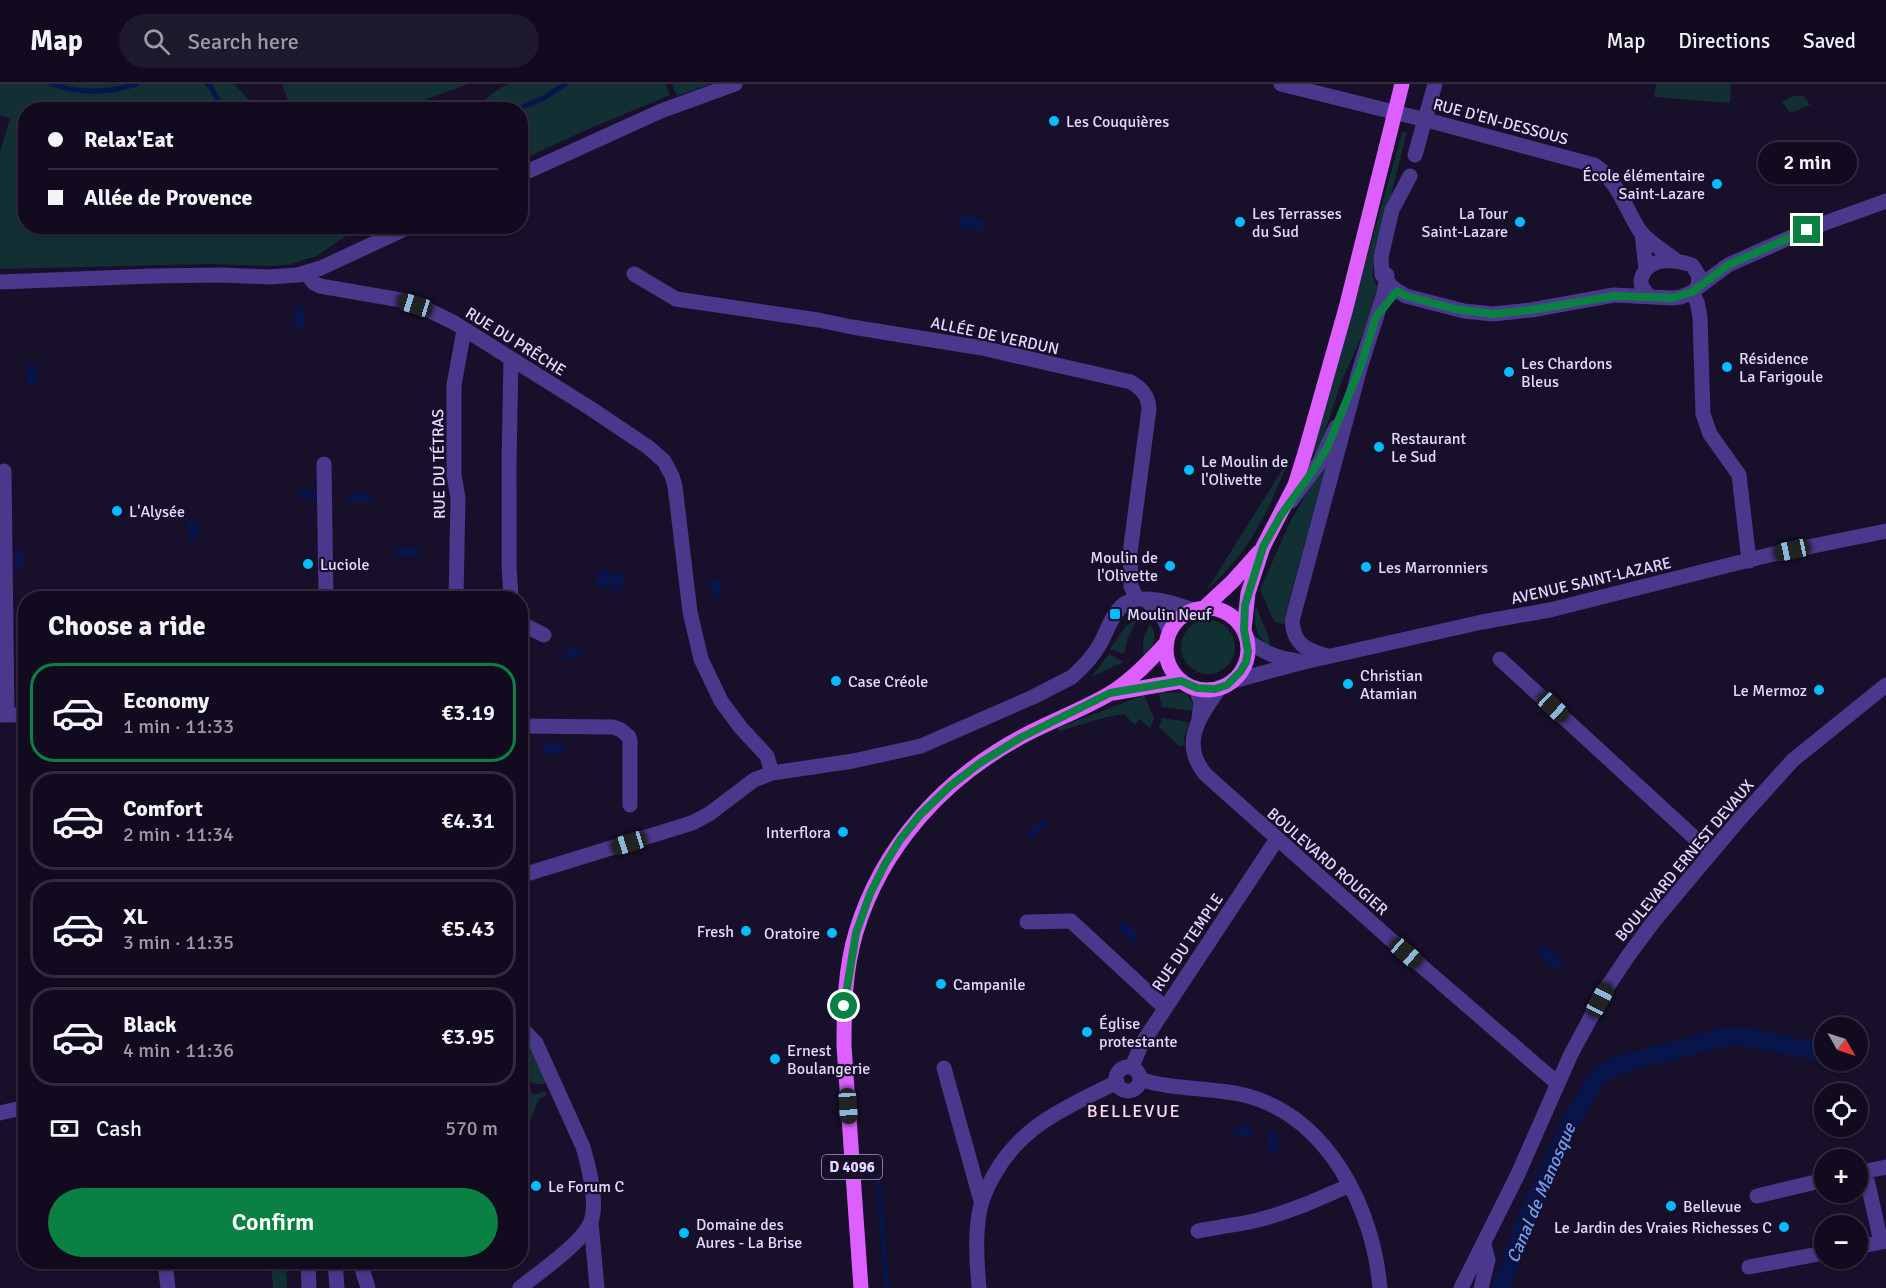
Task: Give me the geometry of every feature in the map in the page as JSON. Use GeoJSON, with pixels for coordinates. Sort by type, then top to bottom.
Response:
{"type":"FeatureCollection","features":[{"type":"Feature","properties":{"kind":"main road"},"geometry":{"type":"LineString","coordinates":[[1263,547],[1232,582],[1199,609],[1176,622],[1168,637],[1169,663],[1181,681],[1209,690],[1227,684],[1246,662],[1248,593],[1263,547],[1295,485],[1305,453],[1370,217],[1402,84]]}},
{"type":"Feature","properties":{"kind":"main road"},"geometry":{"type":"LineString","coordinates":[[1199,609],[1216,609],[1227,613],[1237,621],[1245,635]]}},
{"type":"Feature","properties":{"kind":"main road","name":"D 4096"},"geometry":{"type":"LineString","coordinates":[[861,1288],[844,1053],[844,1006],[856,933],[870,894],[900,840],[920,815],[950,786],[980,763],[1020,738],[1110,693],[1143,668],[1168,637]]}},
{"type":"Feature","properties":{"kind":"main road","name":"D 4096"},"geometry":{"type":"LineString","coordinates":[[1110,693],[1181,681]]}},
{"type":"Feature","properties":{"kind":"street"},"geometry":{"type":"LineString","coordinates":[[528,171],[661,111],[735,84]]}},
{"type":"Feature","properties":{"kind":"street","name":"RUE D'EN-DESSOUS"},"geometry":{"type":"LineString","coordinates":[[1281,84],[1594,165],[1618,192],[1642,233],[1685,263]]}},
{"type":"Feature","properties":{"kind":"street"},"geometry":{"type":"LineString","coordinates":[[1435,84],[1410,176],[1392,210],[1380,269],[1392,286],[1406,296],[1455,309],[1493,314],[1614,296],[1672,298],[1695,289],[1728,265],[1814,227],[1886,201]]}},
{"type":"Feature","properties":{"kind":"street","name":"RUE D'EN-DESSOUS"},"geometry":{"type":"LineString","coordinates":[[1642,233],[1643,274]]}},
{"type":"Feature","properties":{"kind":"street"},"geometry":{"type":"LineString","coordinates":[[0,282],[212,275],[269,277],[306,273],[393,234]]}},
{"type":"Feature","properties":{"kind":"street"},"geometry":{"type":"LineString","coordinates":[[1614,296],[1656,262],[1728,265]]}},
{"type":"Feature","properties":{"kind":"street"},"geometry":{"type":"LineString","coordinates":[[1685,263],[1698,272],[1695,289],[1700,317],[1702,414],[1710,434],[1739,475],[1749,561]]}},
{"type":"Feature","properties":{"kind":"street","name":"RUE DU PRÊCHE"},"geometry":{"type":"LineString","coordinates":[[306,273],[320,286],[400,300],[426,309],[590,408],[648,447],[668,468],[675,486],[690,612],[700,660],[721,701],[766,756],[772,773]]}},
{"type":"Feature","properties":{"kind":"street","name":"ALLÉE DE VERDUN"},"geometry":{"type":"LineString","coordinates":[[634,274],[676,299],[982,348],[1131,382],[1145,394],[1149,401],[1130,553],[1131,586],[1141,599]]}},
{"type":"Feature","properties":{"kind":"street"},"geometry":{"type":"LineString","coordinates":[[1643,274],[1643,288],[1649,296]]}},
{"type":"Feature","properties":{"kind":"street"},"geometry":{"type":"LineString","coordinates":[[1330,656],[1303,647],[1296,637],[1292,621],[1360,368],[1376,317],[1392,286]]}},
{"type":"Feature","properties":{"kind":"street","name":"RUE DU TÉTRAS"},"geometry":{"type":"LineString","coordinates":[[456,591],[458,498],[454,475],[454,385],[464,330]]}},
{"type":"Feature","properties":{"kind":"street"},"geometry":{"type":"LineString","coordinates":[[511,359],[509,394],[511,591]]}},
{"type":"Feature","properties":{"kind":"street"},"geometry":{"type":"LineString","coordinates":[[1281,515],[1323,456],[1360,368]]}},
{"type":"Feature","properties":{"kind":"street"},"geometry":{"type":"LineString","coordinates":[[324,464],[326,591]]}},
{"type":"Feature","properties":{"kind":"street"},"geometry":{"type":"LineString","coordinates":[[4,471],[4,715]]}},
{"type":"Feature","properties":{"kind":"street","name":"AVENUE SAINT-LAZARE"},"geometry":{"type":"LineString","coordinates":[[1227,684],[1304,662],[1482,622],[1561,607],[1749,561],[1886,531]]}},
{"type":"Feature","properties":{"kind":"street"},"geometry":{"type":"LineString","coordinates":[[528,874],[692,824],[754,780],[772,773],[853,761],[921,746],[1033,697],[1072,677],[1082,669],[1124,604],[1141,599],[1199,609]]}},
{"type":"Feature","properties":{"kind":"street"},"geometry":{"type":"LineString","coordinates":[[1141,599],[1161,613],[1168,637]]}},
{"type":"Feature","properties":{"kind":"street"},"geometry":{"type":"LineString","coordinates":[[528,627],[544,635]]}},
{"type":"Feature","properties":{"kind":"street"},"geometry":{"type":"LineString","coordinates":[[1245,635],[1260,650],[1275,657],[1304,662]]}},
{"type":"Feature","properties":{"kind":"street"},"geometry":{"type":"LineString","coordinates":[[1500,658],[1711,854]]}},
{"type":"Feature","properties":{"kind":"street","name":"BOULEVARD ROUGIER"},"geometry":{"type":"LineString","coordinates":[[1199,719],[1227,684]]}},
{"type":"Feature","properties":{"kind":"street","name":"BOULEVARD ERNEST DEVAUX"},"geometry":{"type":"LineString","coordinates":[[1461,1288],[1518,1174],[1557,1083],[1606,989],[1628,956],[1654,921],[1758,797],[1804,750],[1886,685]]}},
{"type":"Feature","properties":{"kind":"street","name":"BOULEVARD ROUGIER"},"geometry":{"type":"LineString","coordinates":[[1197,688],[1201,703],[1192,742],[1192,751],[1197,765],[1238,805],[1557,1083]]}},
{"type":"Feature","properties":{"kind":"street"},"geometry":{"type":"LineString","coordinates":[[528,726],[606,726],[621,730],[630,741],[630,805]]}},
{"type":"Feature","properties":{"kind":"street","name":"RUE DU TEMPLE"},"geometry":{"type":"LineString","coordinates":[[1136,1073],[1141,1045],[1277,839]]}},
{"type":"Feature","properties":{"kind":"street"},"geometry":{"type":"LineString","coordinates":[[1027,922],[1071,921],[1165,1008]]}},
{"type":"Feature","properties":{"kind":"street"},"geometry":{"type":"LineString","coordinates":[[528,1035],[536,1043],[556,1084],[582,1147],[593,1204],[591,1222],[597,1288]]}},
{"type":"Feature","properties":{"kind":"street"},"geometry":{"type":"LineString","coordinates":[[944,1068],[981,1202]]}},
{"type":"Feature","properties":{"kind":"street"},"geometry":{"type":"LineString","coordinates":[[979,1288],[976,1243],[981,1202],[997,1169],[1023,1136],[1049,1118],[1117,1082],[1117,1075],[1121,1069],[1136,1073],[1151,1083],[1242,1094],[1279,1109],[1300,1124],[1324,1147],[1350,1185],[1367,1220],[1380,1288]]}},
{"type":"Feature","properties":{"kind":"street"},"geometry":{"type":"LineString","coordinates":[[0,1113],[18,1109]]}},
{"type":"Feature","properties":{"kind":"street"},"geometry":{"type":"LineString","coordinates":[[1868,1171],[1886,1167]]}},
{"type":"Feature","properties":{"kind":"street"},"geometry":{"type":"LineString","coordinates":[[1757,1196],[1814,1182]]}},
{"type":"Feature","properties":{"kind":"street"},"geometry":{"type":"LineString","coordinates":[[1198,1231],[1277,1215],[1350,1185]]}},
{"type":"Feature","properties":{"kind":"street"},"geometry":{"type":"LineString","coordinates":[[1868,1194],[1883,1242],[1868,1245]]}},
{"type":"Feature","properties":{"kind":"street"},"geometry":{"type":"LineString","coordinates":[[520,1288],[578,1240],[591,1222]]}},
{"type":"Feature","properties":{"kind":"street"},"geometry":{"type":"LineString","coordinates":[[1481,1288],[1488,1260],[1484,1244]]}},
{"type":"Feature","properties":{"kind":"street"},"geometry":{"type":"LineString","coordinates":[[1749,1267],[1814,1255]]}},
{"type":"Feature","properties":{"kind":"street"},"geometry":{"type":"LineString","coordinates":[[166,1269],[168,1288]]}},
{"type":"Feature","properties":{"kind":"street"},"geometry":{"type":"LineString","coordinates":[[308,1269],[309,1288]]}},
{"type":"Feature","properties":{"kind":"street"},"geometry":{"type":"LineString","coordinates":[[336,1269],[337,1288]]}},
{"type":"Feature","properties":{"kind":"street"},"geometry":{"type":"LineString","coordinates":[[362,1269],[368,1288]]}},
{"type":"Feature","properties":{"kind":"green space"},"geometry":{"type":"Polygon","coordinates":[[[0,84],[234,84],[251,102],[18,102],[18,234],[348,234],[317,256],[288,265],[209,264],[0,269],[0,152],[10,119],[0,115],[0,84]]]}},
{"type":"Feature","properties":{"kind":"green space"},"geometry":{"type":"Polygon","coordinates":[[[282,84],[468,84],[419,102],[288,102],[282,84]]]}},
{"type":"Feature","properties":{"kind":"green space"},"geometry":{"type":"Polygon","coordinates":[[[510,84],[666,84],[670,95],[528,157],[528,102],[482,102],[510,84]]]}},
{"type":"Feature","properties":{"kind":"green space"},"geometry":{"type":"Polygon","coordinates":[[[672,84],[711,84],[677,96],[672,84]]]}},
{"type":"Feature","properties":{"kind":"green space"},"geometry":{"type":"Polygon","coordinates":[[[1656,84],[1731,84],[1730,103],[1654,97],[1656,84]]]}},
{"type":"Feature","properties":{"kind":"green space"},"geometry":{"type":"Polygon","coordinates":[[[1793,96],[1804,96],[1810,105],[1790,113],[1782,102],[1793,96]]]}},
{"type":"Feature","properties":{"kind":"green space"},"geometry":{"type":"Polygon","coordinates":[[[1402,132],[1407,132],[1373,267],[1373,277],[1377,288],[1363,334],[1342,380],[1318,453],[1313,452],[1402,132]]]}},
{"type":"Feature","properties":{"kind":"green space"},"geometry":{"type":"Polygon","coordinates":[[[1329,455],[1283,624],[1274,621],[1260,590],[1289,524],[1329,455]]]}},
{"type":"Feature","properties":{"kind":"green space"},"geometry":{"type":"Polygon","coordinates":[[[1289,459],[1274,496],[1246,546],[1222,576],[1207,590],[1289,459]]]}},
{"type":"Feature","properties":{"kind":"green space"},"geometry":{"type":"Polygon","coordinates":[[[1256,606],[1269,638],[1270,649],[1257,629],[1256,606]]]}},
{"type":"Feature","properties":{"kind":"green space"},"geometry":{"type":"Polygon","coordinates":[[[1137,619],[1128,638],[1124,654],[1110,649],[1126,626],[1137,619]]]}},
{"type":"Feature","properties":{"kind":"green space"},"geometry":{"type":"Polygon","coordinates":[[[1208,620],[1218,622],[1227,628],[1233,637],[1235,647],[1233,657],[1227,666],[1218,672],[1208,674],[1198,672],[1189,666],[1183,657],[1181,647],[1183,637],[1189,628],[1198,622],[1208,620]]]}},
{"type":"Feature","properties":{"kind":"green space"},"geometry":{"type":"Polygon","coordinates":[[[1150,624],[1155,637],[1144,657],[1144,640],[1150,624]]]}},
{"type":"Feature","properties":{"kind":"green space"},"geometry":{"type":"Polygon","coordinates":[[[1109,654],[1124,662],[1091,677],[1109,654]]]}},
{"type":"Feature","properties":{"kind":"green space"},"geometry":{"type":"Polygon","coordinates":[[[1158,692],[1186,693],[1193,704],[1194,711],[1162,707],[1158,692]]]}},
{"type":"Feature","properties":{"kind":"green space"},"geometry":{"type":"Polygon","coordinates":[[[1144,695],[1154,718],[1150,728],[1140,719],[1135,725],[1124,714],[1059,731],[1057,728],[1144,695]]]}},
{"type":"Feature","properties":{"kind":"green space"},"geometry":{"type":"Polygon","coordinates":[[[1162,718],[1189,722],[1184,738],[1185,745],[1179,746],[1159,727],[1162,718]]]}},
{"type":"Feature","properties":{"kind":"green space"},"geometry":{"type":"Polygon","coordinates":[[[528,1042],[547,1083],[528,1080],[528,1042]]]}},
{"type":"Feature","properties":{"kind":"green space"},"geometry":{"type":"Polygon","coordinates":[[[528,1088],[534,1095],[545,1091],[547,1095],[539,1099],[528,1122],[528,1088]]]}},
{"type":"Feature","properties":{"kind":"green space"},"geometry":{"type":"Polygon","coordinates":[[[272,1269],[286,1269],[287,1288],[273,1288],[272,1269]]]}},
{"type":"Feature","properties":{"kind":"shaded area"},"geometry":{"type":"Polygon","coordinates":[[[963,215],[985,220],[982,232],[960,227],[959,218],[962,219],[963,215]]]}},
{"type":"Feature","properties":{"kind":"shaded area"},"geometry":{"type":"Polygon","coordinates":[[[295,307],[305,307],[304,327],[293,326],[295,307]]]}},
{"type":"Feature","properties":{"kind":"shaded area"},"geometry":{"type":"Polygon","coordinates":[[[26,365],[37,365],[37,385],[27,385],[26,365]]]}},
{"type":"Feature","properties":{"kind":"shaded area"},"geometry":{"type":"Polygon","coordinates":[[[316,490],[316,498],[299,499],[299,491],[316,490]]]}},
{"type":"Feature","properties":{"kind":"shaded area"},"geometry":{"type":"Polygon","coordinates":[[[349,493],[371,493],[372,502],[348,502],[349,493]]]}},
{"type":"Feature","properties":{"kind":"shaded area"},"geometry":{"type":"Polygon","coordinates":[[[188,520],[198,520],[198,539],[189,540],[188,520]]]}},
{"type":"Feature","properties":{"kind":"shaded area"},"geometry":{"type":"Polygon","coordinates":[[[397,548],[419,549],[419,556],[396,555],[397,548]]]}},
{"type":"Feature","properties":{"kind":"shaded area"},"geometry":{"type":"Polygon","coordinates":[[[15,551],[23,551],[23,568],[15,569],[15,551]]]}},
{"type":"Feature","properties":{"kind":"shaded area"},"geometry":{"type":"Polygon","coordinates":[[[598,569],[624,575],[621,592],[595,585],[598,569]]]}},
{"type":"Feature","properties":{"kind":"shaded area"},"geometry":{"type":"Polygon","coordinates":[[[720,579],[722,597],[712,598],[710,580],[720,579]]]}},
{"type":"Feature","properties":{"kind":"shaded area"},"geometry":{"type":"Polygon","coordinates":[[[565,649],[582,649],[581,658],[565,659],[565,649]]]}},
{"type":"Feature","properties":{"kind":"shaded area"},"geometry":{"type":"Polygon","coordinates":[[[543,743],[563,743],[563,754],[542,753],[543,743]]]}},
{"type":"Feature","properties":{"kind":"shaded area"},"geometry":{"type":"Polygon","coordinates":[[[1044,819],[1049,824],[1030,840],[1025,834],[1044,819]]]}},
{"type":"Feature","properties":{"kind":"shaded area"},"geometry":{"type":"Polygon","coordinates":[[[1125,920],[1138,935],[1137,941],[1131,942],[1118,927],[1125,920]]]}},
{"type":"Feature","properties":{"kind":"shaded area"},"geometry":{"type":"Polygon","coordinates":[[[1544,944],[1563,962],[1556,970],[1537,953],[1544,944]]]}},
{"type":"Feature","properties":{"kind":"shaded area"},"geometry":{"type":"Polygon","coordinates":[[[1251,1125],[1252,1136],[1234,1137],[1234,1127],[1251,1125]]]}},
{"type":"Feature","properties":{"kind":"shaded area"},"geometry":{"type":"Polygon","coordinates":[[[1276,1131],[1279,1150],[1272,1154],[1269,1151],[1266,1132],[1276,1131]]]}},
{"type":"Feature","properties":{"kind":"waterway"},"geometry":{"type":"LineString","coordinates":[[51,84],[83,91],[115,89],[137,84]]}},
{"type":"Feature","properties":{"kind":"waterway"},"geometry":{"type":"LineString","coordinates":[[207,84],[219,102]]}},
{"type":"Feature","properties":{"kind":"waterway"},"geometry":{"type":"LineString","coordinates":[[528,105],[544,98],[565,84]]}},
{"type":"Feature","properties":{"kind":"waterway","name":"Canal de Manosque"},"geometry":{"type":"LineString","coordinates":[[1501,1288],[1528,1215],[1568,1127],[1595,1080],[1615,1066],[1724,1037],[1742,1036],[1814,1051]]}},
{"type":"Feature","properties":{"kind":"waterway"},"geometry":{"type":"LineString","coordinates":[[877,1164],[887,1288]]}},
{"type":"Feature","properties":{"kind":"place","name":"Les Couquières"},"geometry":{"type":"Point","coordinates":[1054,121]}},
{"type":"Feature","properties":{"kind":"place","name":"École élémentaire Saint-Lazare"},"geometry":{"type":"Point","coordinates":[1717,184]}},
{"type":"Feature","properties":{"kind":"place","name":"Les Terrasses du Sud"},"geometry":{"type":"Point","coordinates":[1240,222]}},
{"type":"Feature","properties":{"kind":"place","name":"La Tour Saint-Lazare"},"geometry":{"type":"Point","coordinates":[1520,222]}},
{"type":"Feature","properties":{"kind":"place","name":"Résidence La Farigoule"},"geometry":{"type":"Point","coordinates":[1727,367]}},
{"type":"Feature","properties":{"kind":"place","name":"Les Chardons Bleus"},"geometry":{"type":"Point","coordinates":[1509,372]}},
{"type":"Feature","properties":{"kind":"place","name":"Restaurant Le Sud"},"geometry":{"type":"Point","coordinates":[1379,447]}},
{"type":"Feature","properties":{"kind":"place","name":"Le Moulin de l'Olivette"},"geometry":{"type":"Point","coordinates":[1189,470]}},
{"type":"Feature","properties":{"kind":"place","name":"L'Alysée"},"geometry":{"type":"Point","coordinates":[117,511]}},
{"type":"Feature","properties":{"kind":"place","name":"Luciole"},"geometry":{"type":"Point","coordinates":[308,564]}},
{"type":"Feature","properties":{"kind":"place","name":"Moulin de l'Olivette"},"geometry":{"type":"Point","coordinates":[1170,566]}},
{"type":"Feature","properties":{"kind":"place","name":"Les Marronniers"},"geometry":{"type":"Point","coordinates":[1366,567]}},
{"type":"Feature","properties":{"kind":"place","name":"Moulin Neuf"},"geometry":{"type":"Point","coordinates":[1115,614]}},
{"type":"Feature","properties":{"kind":"place","name":"Case Créole"},"geometry":{"type":"Point","coordinates":[836,681]}},
{"type":"Feature","properties":{"kind":"place","name":"Christian Atamian"},"geometry":{"type":"Point","coordinates":[1348,684]}},
{"type":"Feature","properties":{"kind":"place","name":"Le Mermoz"},"geometry":{"type":"Point","coordinates":[1819,690]}},
{"type":"Feature","properties":{"kind":"place","name":"Interflora"},"geometry":{"type":"Point","coordinates":[843,832]}},
{"type":"Feature","properties":{"kind":"place","name":"Fresh"},"geometry":{"type":"Point","coordinates":[746,931]}},
{"type":"Feature","properties":{"kind":"place","name":"Oratoire"},"geometry":{"type":"Point","coordinates":[832,933]}},
{"type":"Feature","properties":{"kind":"place","name":"Campanile"},"geometry":{"type":"Point","coordinates":[941,984]}},
{"type":"Feature","properties":{"kind":"place","name":"Église protestante"},"geometry":{"type":"Point","coordinates":[1087,1032]}},
{"type":"Feature","properties":{"kind":"place","name":"Ernest Boulangerie"},"geometry":{"type":"Point","coordinates":[775,1059]}},
{"type":"Feature","properties":{"kind":"place","name":"Le Forum C"},"geometry":{"type":"Point","coordinates":[536,1186]}},
{"type":"Feature","properties":{"kind":"place","name":"Bellevue"},"geometry":{"type":"Point","coordinates":[1671,1206]}},
{"type":"Feature","properties":{"kind":"place","name":"Le Jardin des Vraies Richesses C"},"geometry":{"type":"Point","coordinates":[1784,1227]}},
{"type":"Feature","properties":{"kind":"place","name":"Domaine des Aures - La Brise"},"geometry":{"type":"Point","coordinates":[684,1233]}},
{"type":"Feature","properties":{"kind":"district","name":"BELLEVUE"},"geometry":{"type":"Point","coordinates":[1134,1111]}},
{"type":"Feature","properties":{"kind":"route"},"geometry":{"type":"LineString","coordinates":[[844,1006],[856,933],[870,894],[900,840],[920,815],[950,786],[980,763],[1020,738],[1110,693],[1181,681],[1209,690],[1227,685],[1240,672],[1246,662],[1248,651],[1244,630],[1245,605],[1263,547],[1281,515],[1319,463],[1327,448],[1360,368],[1376,317],[1397,291],[1406,296],[1455,309],[1493,314],[1614,296],[1681,297],[1692,292],[1728,265],[1807,230]]}}]}
